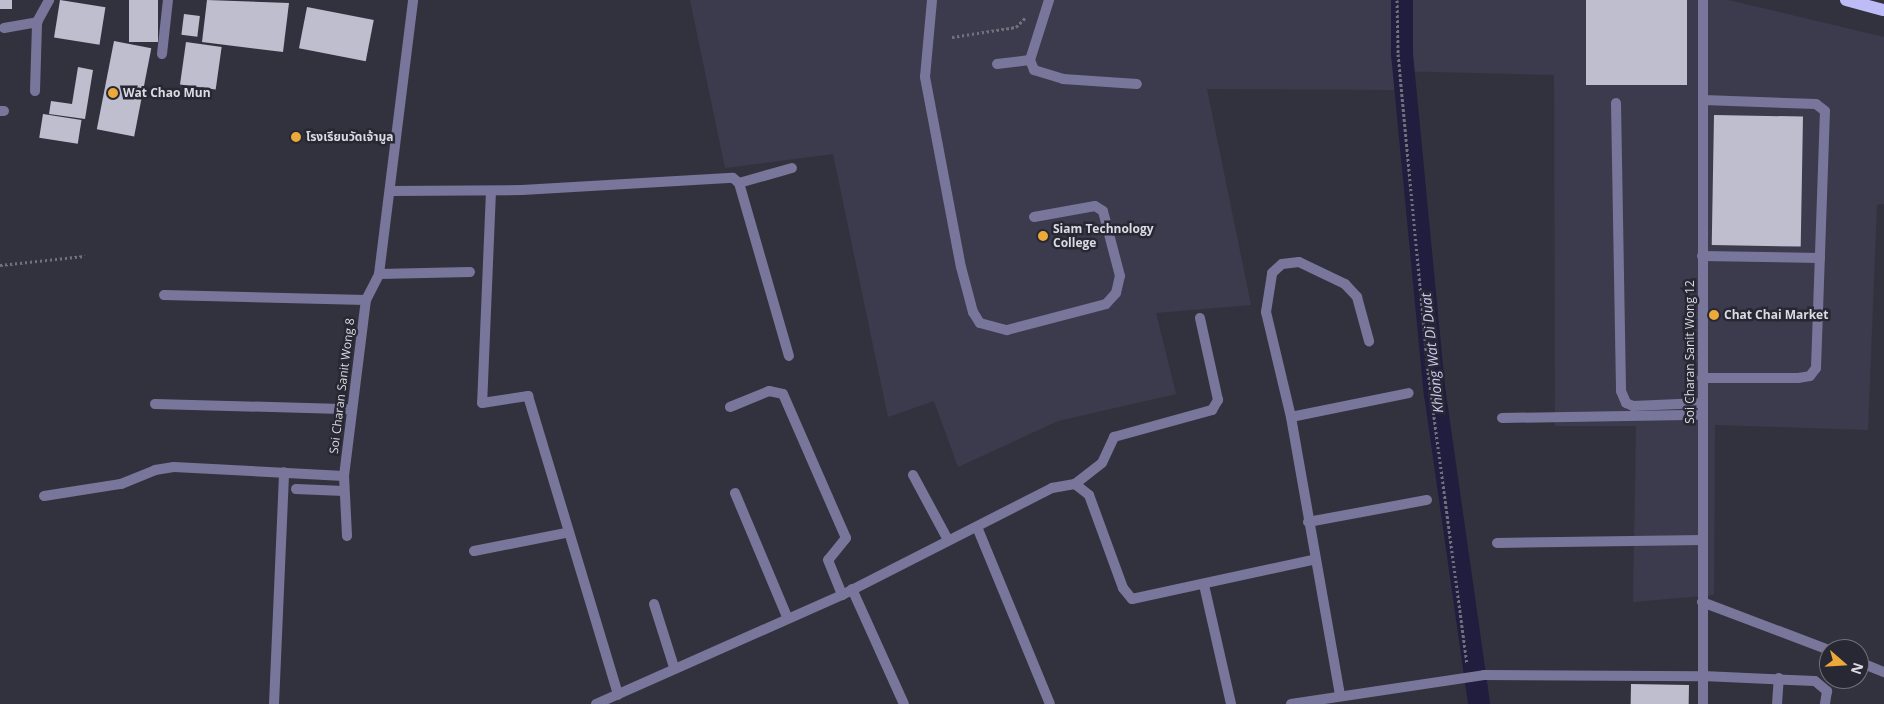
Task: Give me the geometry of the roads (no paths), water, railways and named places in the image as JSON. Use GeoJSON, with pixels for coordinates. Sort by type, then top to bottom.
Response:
{"type":"FeatureCollection","features":[{"type":"Feature","properties":{"kind":"main road"},"geometry":{"type":"LineString","coordinates":[[1846,0],[1884,10]]}},
{"type":"Feature","properties":{"kind":"street"},"geometry":{"type":"LineString","coordinates":[[35,92],[37,22],[49,0]]}},
{"type":"Feature","properties":{"kind":"street"},"geometry":{"type":"LineString","coordinates":[[162,54],[168,0]]}},
{"type":"Feature","properties":{"kind":"street","name":"Soi Charan Sanit Wong 8"},"geometry":{"type":"LineString","coordinates":[[347,536],[344,476],[351,409],[366,300],[379,274],[391,190],[413,0]]}},
{"type":"Feature","properties":{"kind":"street"},"geometry":{"type":"LineString","coordinates":[[932,0],[925,76],[961,267],[980,323],[1007,330],[1106,304],[1116,293],[1120,276],[1103,211],[1095,206],[1034,217]]}},
{"type":"Feature","properties":{"kind":"street"},"geometry":{"type":"LineString","coordinates":[[1049,0],[1030,60],[1034,70],[1062,79],[1137,84]]}},
{"type":"Feature","properties":{"kind":"street","name":"Soi Charan Sanit Wong 12"},"geometry":{"type":"LineString","coordinates":[[1703,0],[1703,704]]}},
{"type":"Feature","properties":{"kind":"street"},"geometry":{"type":"LineString","coordinates":[[4,28],[37,22]]}},
{"type":"Feature","properties":{"kind":"street"},"geometry":{"type":"LineString","coordinates":[[997,64],[1030,60]]}},
{"type":"Feature","properties":{"kind":"street"},"geometry":{"type":"LineString","coordinates":[[1702,378],[1810,376],[1816,368],[1825,111],[1816,104],[1703,100]]}},
{"type":"Feature","properties":{"kind":"street"},"geometry":{"type":"LineString","coordinates":[[1616,103],[1621,391],[1626,403],[1633,406],[1702,403]]}},
{"type":"Feature","properties":{"kind":"street"},"geometry":{"type":"LineString","coordinates":[[391,190],[492,191],[712,177],[739,183],[792,168]]}},
{"type":"Feature","properties":{"kind":"street"},"geometry":{"type":"LineString","coordinates":[[739,183],[790,356]]}},
{"type":"Feature","properties":{"kind":"street"},"geometry":{"type":"LineString","coordinates":[[492,191],[482,403],[528,396],[566,533],[618,695]]}},
{"type":"Feature","properties":{"kind":"street"},"geometry":{"type":"LineString","coordinates":[[1702,256],[1820,258]]}},
{"type":"Feature","properties":{"kind":"street"},"geometry":{"type":"LineString","coordinates":[[1340,695],[1313,560],[1291,417],[1266,312],[1272,274],[1282,264],[1311,266],[1345,284],[1357,297],[1369,341]]}},
{"type":"Feature","properties":{"kind":"street"},"geometry":{"type":"LineString","coordinates":[[379,274],[470,272]]}},
{"type":"Feature","properties":{"kind":"street"},"geometry":{"type":"LineString","coordinates":[[164,296],[366,300]]}},
{"type":"Feature","properties":{"kind":"street"},"geometry":{"type":"LineString","coordinates":[[596,704],[674,667],[842,594],[1052,488],[1076,484],[1102,463],[1114,437],[1212,410],[1218,400],[1200,318]]}},
{"type":"Feature","properties":{"kind":"street"},"geometry":{"type":"LineString","coordinates":[[730,407],[769,391],[783,394],[846,538],[828,560],[842,594]]}},
{"type":"Feature","properties":{"kind":"street"},"geometry":{"type":"LineString","coordinates":[[1291,417],[1409,393]]}},
{"type":"Feature","properties":{"kind":"street"},"geometry":{"type":"LineString","coordinates":[[155,404],[351,409]]}},
{"type":"Feature","properties":{"kind":"street"},"geometry":{"type":"LineString","coordinates":[[1502,418],[1702,415]]}},
{"type":"Feature","properties":{"kind":"street"},"geometry":{"type":"LineString","coordinates":[[44,496],[121,484],[154,470],[174,467],[344,476]]}},
{"type":"Feature","properties":{"kind":"street"},"geometry":{"type":"LineString","coordinates":[[274,704],[284,472]]}},
{"type":"Feature","properties":{"kind":"street"},"geometry":{"type":"LineString","coordinates":[[913,475],[948,540]]}},
{"type":"Feature","properties":{"kind":"street"},"geometry":{"type":"LineString","coordinates":[[1076,484],[1089,495],[1123,588],[1132,599],[1313,560]]}},
{"type":"Feature","properties":{"kind":"street"},"geometry":{"type":"LineString","coordinates":[[296,489],[344,491]]}},
{"type":"Feature","properties":{"kind":"street"},"geometry":{"type":"LineString","coordinates":[[736,493],[787,617]]}},
{"type":"Feature","properties":{"kind":"street"},"geometry":{"type":"LineString","coordinates":[[1308,522],[1427,500]]}},
{"type":"Feature","properties":{"kind":"street"},"geometry":{"type":"LineString","coordinates":[[977,527],[1050,704]]}},
{"type":"Feature","properties":{"kind":"street"},"geometry":{"type":"LineString","coordinates":[[474,551],[566,533]]}},
{"type":"Feature","properties":{"kind":"street"},"geometry":{"type":"LineString","coordinates":[[1497,543],[1702,540]]}},
{"type":"Feature","properties":{"kind":"street"},"geometry":{"type":"LineString","coordinates":[[1204,585],[1231,704]]}},
{"type":"Feature","properties":{"kind":"street"},"geometry":{"type":"LineString","coordinates":[[852,589],[904,704]]}},
{"type":"Feature","properties":{"kind":"street"},"geometry":{"type":"LineString","coordinates":[[1702,602],[1819,646]]}},
{"type":"Feature","properties":{"kind":"street"},"geometry":{"type":"LineString","coordinates":[[654,604],[674,667]]}},
{"type":"Feature","properties":{"kind":"street"},"geometry":{"type":"LineString","coordinates":[[1869,666],[1884,672]]}},
{"type":"Feature","properties":{"kind":"street"},"geometry":{"type":"LineString","coordinates":[[1291,704],[1340,695],[1484,675],[1703,676],[1815,681],[1827,691],[1825,704]]}},
{"type":"Feature","properties":{"kind":"street"},"geometry":{"type":"LineString","coordinates":[[1777,704],[1779,678]]}},
{"type":"Feature","properties":{"kind":"waterway","name":"Khlong Wat Di Duat"},"geometry":{"type":"LineString","coordinates":[[1402,0],[1402,54],[1435,394],[1479,704]]}},
{"type":"Feature","properties":{"kind":"place","name":"Wat Chao Mun"},"geometry":{"type":"Point","coordinates":[113,93]}},
{"type":"Feature","properties":{"kind":"place","name":"โรงเรียนวัดเจ้ามูล"},"geometry":{"type":"Point","coordinates":[296,137]}},
{"type":"Feature","properties":{"kind":"place","name":"Siam Technology College"},"geometry":{"type":"Point","coordinates":[1043,236]}},
{"type":"Feature","properties":{"kind":"place","name":"Chat Chai Market"},"geometry":{"type":"Point","coordinates":[1714,315]}}]}
